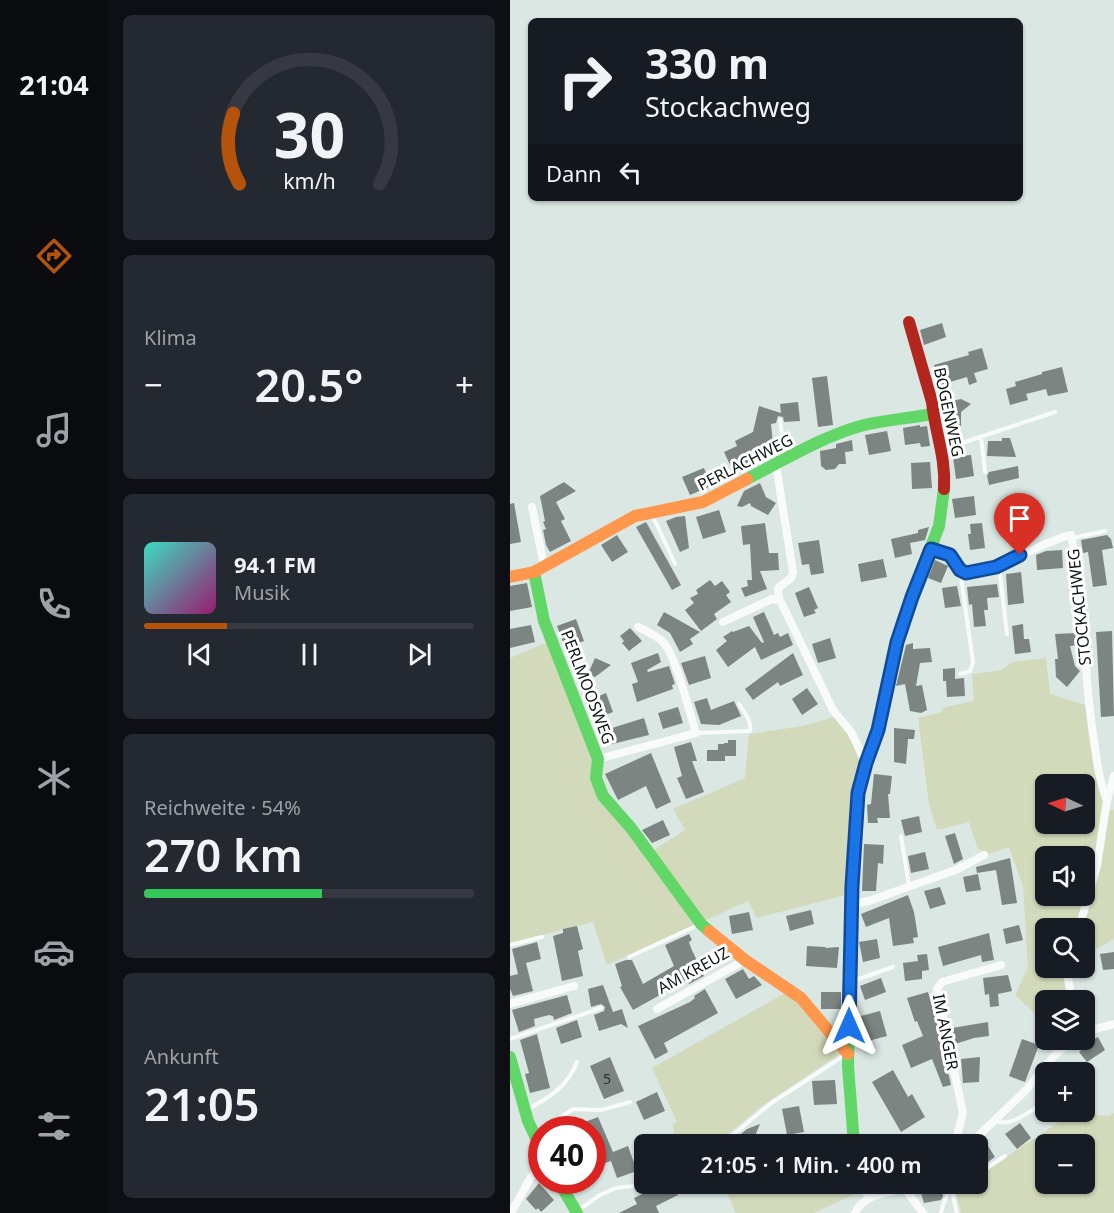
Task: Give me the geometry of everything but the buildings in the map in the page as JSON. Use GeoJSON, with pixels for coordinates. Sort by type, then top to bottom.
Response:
{"type":"FeatureCollection","features":[{"type":"Feature","properties":{"kind":"street","name":"BOGENWEG"},"geometry":{"type":"LineString","coordinates":[[853,1134],[848,1084],[848,1054],[857,802],[866,763],[878,730],[901,630],[939,526],[944,500],[943,452],[932,402],[909,322]]}},
{"type":"Feature","properties":{"kind":"street","name":"PERLACHWEG"},"geometry":{"type":"LineString","coordinates":[[510,577],[539,569],[627,520],[648,512],[698,504],[846,431],[865,425],[933,414]]}},
{"type":"Feature","properties":{"kind":"street"},"geometry":{"type":"LineString","coordinates":[[781,462],[793,572],[791,578],[778,588],[778,599],[833,710],[851,732],[866,763]]}},
{"type":"Feature","properties":{"kind":"street"},"geometry":{"type":"LineString","coordinates":[[532,507],[539,569]]}},
{"type":"Feature","properties":{"kind":"street","name":"STOCKACHWEG"},"geometry":{"type":"LineString","coordinates":[[960,570],[969,573],[999,566],[1071,535],[1083,615],[1088,704],[1102,787],[1107,800]]}},
{"type":"Feature","properties":{"kind":"street"},"geometry":{"type":"LineString","coordinates":[[931,549],[950,555],[960,570]]}},
{"type":"Feature","properties":{"kind":"street","name":"PERLMOOSWEG"},"geometry":{"type":"LineString","coordinates":[[539,569],[537,594],[544,621],[598,759],[596,777],[603,796],[631,828],[701,924]]}},
{"type":"Feature","properties":{"kind":"street"},"geometry":{"type":"LineString","coordinates":[[723,622],[772,599],[778,599]]}},
{"type":"Feature","properties":{"kind":"street"},"geometry":{"type":"LineString","coordinates":[[598,759],[696,733],[673,659],[667,647],[658,638],[638,627]]}},
{"type":"Feature","properties":{"kind":"street"},"geometry":{"type":"LineString","coordinates":[[1082,918],[1097,866],[1107,800],[1114,776]]}},
{"type":"Feature","properties":{"kind":"street"},"geometry":{"type":"LineString","coordinates":[[852,904],[869,901],[910,887],[958,869],[984,855]]}},
{"type":"Feature","properties":{"kind":"street","name":"AM KREUZ"},"geometry":{"type":"LineString","coordinates":[[701,924],[745,960],[801,998],[848,1054]]}},
{"type":"Feature","properties":{"kind":"street","name":"AM KREUZ"},"geometry":{"type":"LineString","coordinates":[[657,1009],[745,960]]}},
{"type":"Feature","properties":{"kind":"street","name":"IM ANGER"},"geometry":{"type":"LineString","coordinates":[[958,1134],[963,1113],[937,989],[942,982],[1001,965]]}},
{"type":"Feature","properties":{"kind":"street"},"geometry":{"type":"LineString","coordinates":[[510,1004],[574,986]]}},
{"type":"Feature","properties":{"kind":"street"},"geometry":{"type":"LineString","coordinates":[[1095,1029],[1114,1024]]}},
{"type":"Feature","properties":{"kind":"street"},"geometry":{"type":"LineString","coordinates":[[980,1134],[1027,1089],[1061,1050]]}},
{"type":"Feature","properties":{"kind":"street"},"geometry":{"type":"LineString","coordinates":[[510,1057],[525,1110],[529,1116]]}},
{"type":"Feature","properties":{"kind":"street"},"geometry":{"type":"LineString","coordinates":[[511,1213],[528,1182]]}},
{"type":"Feature","properties":{"kind":"street"},"geometry":{"type":"LineString","coordinates":[[566,1194],[576,1212]]}},
{"type":"Feature","properties":{"kind":"street"},"geometry":{"type":"LineString","coordinates":[[855,1213],[868,1197],[884,1194]]}},
{"type":"Feature","properties":{"kind":"street"},"geometry":{"type":"LineString","coordinates":[[908,1194],[923,1213]]}},
{"type":"Feature","properties":{"kind":"lane"},"geometry":{"type":"LineString","coordinates":[[943,452],[981,436],[1054,412]]}},
{"type":"Feature","properties":{"kind":"lane"},"geometry":{"type":"LineString","coordinates":[[780,420],[781,462]]}},
{"type":"Feature","properties":{"kind":"lane"},"geometry":{"type":"LineString","coordinates":[[981,436],[985,472]]}},
{"type":"Feature","properties":{"kind":"lane"},"geometry":{"type":"LineString","coordinates":[[648,512],[657,525],[675,564]]}},
{"type":"Feature","properties":{"kind":"lane"},"geometry":{"type":"LineString","coordinates":[[1072,538],[1105,531]]}},
{"type":"Feature","properties":{"kind":"lane"},"geometry":{"type":"LineString","coordinates":[[999,566],[1007,634]]}},
{"type":"Feature","properties":{"kind":"lane"},"geometry":{"type":"LineString","coordinates":[[960,570],[973,662],[970,671],[960,674]]}},
{"type":"Feature","properties":{"kind":"lane"},"geometry":{"type":"LineString","coordinates":[[696,733],[750,731],[750,724],[739,704]]}},
{"type":"Feature","properties":{"kind":"lane"},"geometry":{"type":"LineString","coordinates":[[901,836],[910,887]]}},
{"type":"Feature","properties":{"kind":"lane"},"geometry":{"type":"LineString","coordinates":[[629,957],[701,924]]}},
{"type":"Feature","properties":{"kind":"lane"},"geometry":{"type":"LineString","coordinates":[[510,945],[542,937]]}},
{"type":"Feature","properties":{"kind":"lane"},"geometry":{"type":"LineString","coordinates":[[850,982],[893,967]]}},
{"type":"Feature","properties":{"kind":"lane"},"geometry":{"type":"LineString","coordinates":[[510,1039],[601,1008]]}},
{"type":"Feature","properties":{"kind":"lane"},"geometry":{"type":"LineString","coordinates":[[734,1134],[770,1104],[839,1057],[848,1054]]}},
{"type":"Feature","properties":{"kind":"lane"},"geometry":{"type":"LineString","coordinates":[[525,1110],[554,1094],[571,1076],[577,1062]]}},
{"type":"Feature","properties":{"kind":"lane"},"geometry":{"type":"LineString","coordinates":[[562,1116],[573,1109],[601,1110],[630,1102]]}},
{"type":"Feature","properties":{"kind":"lane"},"geometry":{"type":"LineString","coordinates":[[995,1120],[1000,1123],[1012,1121],[1035,1107]]}},
{"type":"Feature","properties":{"kind":"lane"},"geometry":{"type":"LineString","coordinates":[[988,1167],[1005,1156]]}},
{"type":"Feature","properties":{"kind":"lane"},"geometry":{"type":"LineString","coordinates":[[576,1212],[600,1195],[616,1188],[634,1186]]}},
{"type":"Feature","properties":{"kind":"lane"},"geometry":{"type":"LineString","coordinates":[[941,1213],[949,1194]]}},
{"type":"Feature","properties":{"kind":"lane"},"geometry":{"type":"LineString","coordinates":[[952,1194],[957,1213]]}},
{"type":"Feature","properties":{"kind":"green space"},"geometry":{"type":"Polygon","coordinates":[[[548,642],[593,755],[591,775],[646,855],[685,830],[673,809],[745,778],[749,734],[803,726],[834,717],[848,732],[861,765],[852,799],[845,895],[757,918],[748,901],[607,965],[593,922],[510,943],[510,658],[548,642]]]}},
{"type":"Feature","properties":{"kind":"green space"},"geometry":{"type":"Polygon","coordinates":[[[1046,658],[1050,694],[1085,705],[1104,810],[1114,810],[1114,939],[1095,950],[1095,918],[1035,918],[1035,978],[1070,978],[1066,984],[1067,990],[1035,990],[1035,1014],[1015,995],[1028,968],[1023,886],[1009,847],[989,854],[978,849],[969,822],[937,830],[929,805],[918,718],[942,712],[942,708],[974,701],[972,674],[1002,670],[1012,662],[1046,658]]]}},
{"type":"Feature","properties":{"kind":"green space"},"geometry":{"type":"Polygon","coordinates":[[[787,992],[807,1007],[841,1053],[762,1106],[728,1134],[674,1134],[673,1124],[677,1122],[652,1068],[787,992]]]}},
{"type":"Feature","properties":{"kind":"green space"},"geometry":{"type":"Polygon","coordinates":[[[1114,1113],[1114,1213],[961,1213],[957,1194],[988,1194],[988,1169],[1035,1138],[1035,1194],[1095,1194],[1095,1134],[1041,1134],[1059,1122],[1095,1122],[1095,1114],[1108,1116],[1114,1113]]]}},
{"type":"Feature","properties":{"kind":"green space"},"geometry":{"type":"Polygon","coordinates":[[[727,1194],[855,1194],[814,1213],[736,1213],[727,1194]]]}},
{"type":"Feature","properties":{"kind":"traffic: fast"},"geometry":{"type":"LineString","coordinates":[[747,479],[834,435],[873,423],[933,414]]}},
{"type":"Feature","properties":{"kind":"traffic: fast"},"geometry":{"type":"LineString","coordinates":[[853,1134],[848,1066],[852,886],[857,802],[862,774],[878,730],[894,655],[912,597],[939,526],[944,489]]}},
{"type":"Feature","properties":{"kind":"traffic: fast"},"geometry":{"type":"LineString","coordinates":[[534,572],[544,621],[598,759],[596,778],[603,796],[631,828],[701,924],[709,931]]}},
{"type":"Feature","properties":{"kind":"traffic: fast"},"geometry":{"type":"LineString","coordinates":[[510,1057],[528,1121]]}},
{"type":"Feature","properties":{"kind":"traffic: fast"},"geometry":{"type":"LineString","coordinates":[[566,1194],[577,1213]]}},
{"type":"Feature","properties":{"kind":"traffic: slow"},"geometry":{"type":"LineString","coordinates":[[510,577],[534,572],[635,516],[703,502],[747,479]]}},
{"type":"Feature","properties":{"kind":"traffic: slow"},"geometry":{"type":"LineString","coordinates":[[709,931],[745,960],[801,998],[848,1054]]}},
{"type":"Feature","properties":{"kind":"traffic: jam"},"geometry":{"type":"LineString","coordinates":[[909,322],[932,402],[942,455],[944,489]]}},
{"type":"Feature","properties":{"kind":"route"},"geometry":{"type":"LineString","coordinates":[[849,1026],[852,886],[858,793],[876,738],[894,655],[912,597],[931,549],[950,555],[960,570],[966,573],[996,567],[1020,555]]}}]}
